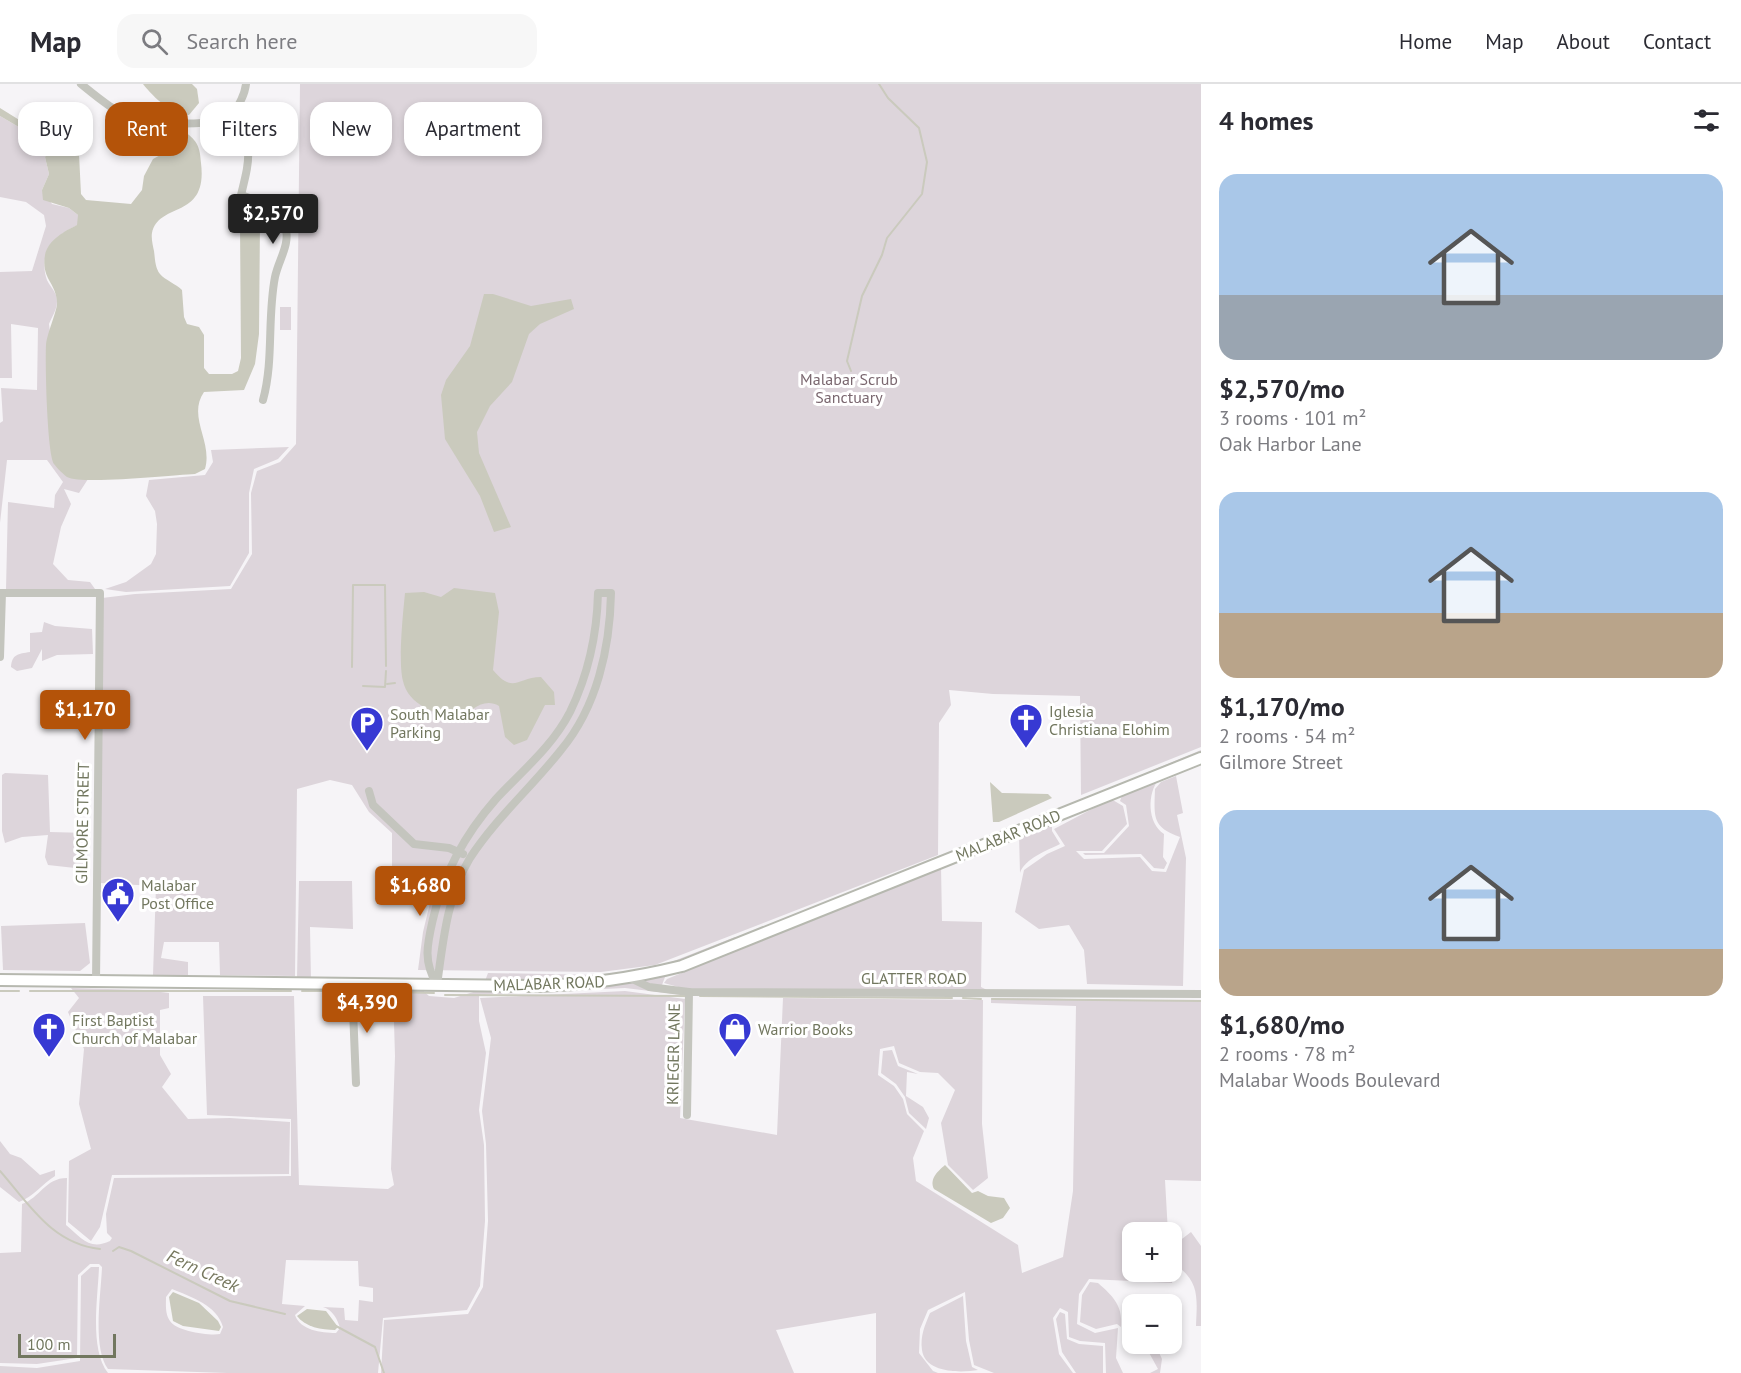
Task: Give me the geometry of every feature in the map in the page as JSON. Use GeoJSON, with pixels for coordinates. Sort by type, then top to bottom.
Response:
{"type":"FeatureCollection","features":[{"type":"Feature","properties":{"kind":"main road","name":"MALABAR ROAD"},"geometry":{"type":"LineString","coordinates":[[0,980],[352,985],[577,985],[630,978],[682,966],[1201,758]]}},
{"type":"Feature","properties":{"kind":"street"},"geometry":{"type":"LineString","coordinates":[[81,84],[102,101],[135,118],[185,124],[200,123]]}},
{"type":"Feature","properties":{"kind":"street"},"geometry":{"type":"LineString","coordinates":[[239,102],[246,84]]}},
{"type":"Feature","properties":{"kind":"street"},"geometry":{"type":"LineString","coordinates":[[248,156],[241,195],[274,208],[285,224],[286,250],[275,275],[269,376],[263,400]]}},
{"type":"Feature","properties":{"kind":"street"},"geometry":{"type":"LineString","coordinates":[[0,657],[1,593]]}},
{"type":"Feature","properties":{"kind":"street","name":"GILMORE STREET"},"geometry":{"type":"LineString","coordinates":[[1,593],[100,593],[96,982]]}},
{"type":"Feature","properties":{"kind":"street"},"geometry":{"type":"LineString","coordinates":[[598,593],[611,593],[610,631],[605,660],[580,721],[564,748],[518,797],[471,858],[460,878],[447,919],[437,985],[427,968],[430,932],[440,892],[474,826],[552,740],[570,712],[595,636],[598,593]]}},
{"type":"Feature","properties":{"kind":"street"},"geometry":{"type":"LineString","coordinates":[[570,712],[580,721]]}},
{"type":"Feature","properties":{"kind":"street"},"geometry":{"type":"LineString","coordinates":[[507,788],[518,797]]}},
{"type":"Feature","properties":{"kind":"street"},"geometry":{"type":"LineString","coordinates":[[369,791],[373,805],[414,844],[449,848],[471,858]]}},
{"type":"Feature","properties":{"kind":"street","name":"GLATTER ROAD"},"geometry":{"type":"LineString","coordinates":[[630,978],[649,987],[689,992],[1201,994]]}},
{"type":"Feature","properties":{"kind":"street"},"geometry":{"type":"LineString","coordinates":[[352,985],[356,1083]]}},
{"type":"Feature","properties":{"kind":"street","name":"KRIEGER LANE"},"geometry":{"type":"LineString","coordinates":[[687,1115],[689,992]]}},
{"type":"Feature","properties":{"kind":"green space","name":"Malabar Scrub Sanctuary"},"geometry":{"type":"Polygon","coordinates":[[[300,84],[1201,84],[1201,747],[1081,795],[1080,696],[993,694],[949,690],[951,705],[939,723],[938,855],[655,965],[601,972],[418,970],[423,932],[436,878],[392,879],[392,833],[369,812],[352,785],[330,780],[297,789],[295,976],[220,975],[219,942],[164,942],[161,958],[188,962],[188,976],[153,975],[156,886],[100,883],[102,598],[231,589],[252,554],[251,493],[257,471],[280,462],[296,444],[300,84]]]}},
{"type":"Feature","properties":{"kind":"green space"},"geometry":{"type":"Polygon","coordinates":[[[0,116],[18,127],[18,156],[46,156],[49,174],[42,190],[52,204],[69,208],[78,215],[78,225],[56,239],[47,251],[44,267],[46,277],[57,298],[49,324],[68,477],[88,479],[79,493],[64,489],[71,504],[61,527],[53,564],[68,580],[90,582],[95,589],[6,589],[8,502],[54,508],[55,495],[63,482],[47,460],[7,460],[0,523],[0,423],[3,421],[1,388],[37,390],[38,328],[11,324],[12,378],[0,378],[0,272],[32,271],[46,226],[44,215],[26,202],[0,197],[0,116]]]}},
{"type":"Feature","properties":{"kind":"green space"},"geometry":{"type":"Polygon","coordinates":[[[280,307],[291,307],[291,330],[280,330],[280,307]]]}},
{"type":"Feature","properties":{"kind":"green space"},"geometry":{"type":"Polygon","coordinates":[[[289,447],[278,459],[254,469],[249,493],[249,553],[230,586],[126,592],[105,589],[126,582],[151,564],[156,554],[155,511],[146,496],[149,480],[205,475],[213,462],[211,450],[289,447]]]}},
{"type":"Feature","properties":{"kind":"green space"},"geometry":{"type":"Polygon","coordinates":[[[44,622],[55,626],[92,629],[93,654],[57,655],[42,661],[42,649],[32,668],[17,671],[11,667],[16,655],[30,652],[30,633],[42,632],[44,622]]]}},
{"type":"Feature","properties":{"kind":"green space"},"geometry":{"type":"Polygon","coordinates":[[[1201,750],[1201,754],[1029,822],[1201,750]]]}},
{"type":"Feature","properties":{"kind":"green space"},"geometry":{"type":"Polygon","coordinates":[[[5,773],[48,775],[50,832],[88,833],[88,866],[84,869],[48,865],[45,857],[48,835],[22,837],[5,843],[2,831],[2,775],[5,773]]]}},
{"type":"Feature","properties":{"kind":"green space"},"geometry":{"type":"Polygon","coordinates":[[[1176,776],[1183,813],[1177,815],[1186,858],[1183,986],[1087,984],[1084,950],[1069,925],[1039,929],[1015,912],[1024,870],[1047,854],[1065,846],[1054,829],[1111,799],[1123,806],[1127,824],[1102,851],[1076,851],[1084,859],[1140,857],[1152,871],[1166,872],[1180,837],[1164,829],[1157,820],[1155,789],[1161,782],[1176,776]]]}},
{"type":"Feature","properties":{"kind":"green space"},"geometry":{"type":"Polygon","coordinates":[[[1159,779],[1152,792],[1151,808],[1154,823],[1164,834],[1163,857],[1167,863],[1164,869],[1154,868],[1141,854],[1085,855],[1083,853],[1104,853],[1129,826],[1126,805],[1120,801],[1123,793],[1159,779]]]}},
{"type":"Feature","properties":{"kind":"green space"},"geometry":{"type":"Polygon","coordinates":[[[1087,808],[1052,826],[1052,831],[1060,844],[1031,859],[1020,873],[1019,835],[1087,808]]]}},
{"type":"Feature","properties":{"kind":"green space"},"geometry":{"type":"Polygon","coordinates":[[[941,866],[942,921],[982,922],[981,987],[987,990],[689,990],[664,983],[667,979],[941,866]]]}},
{"type":"Feature","properties":{"kind":"green space"},"geometry":{"type":"Polygon","coordinates":[[[299,881],[352,881],[353,929],[310,927],[311,981],[297,978],[299,881]]]}},
{"type":"Feature","properties":{"kind":"green space"},"geometry":{"type":"Polygon","coordinates":[[[85,923],[90,963],[80,971],[3,970],[1,926],[85,923]]]}},
{"type":"Feature","properties":{"kind":"green space"},"geometry":{"type":"Polygon","coordinates":[[[735,937],[736,940],[656,968],[735,937]]]}},
{"type":"Feature","properties":{"kind":"green space"},"geometry":{"type":"Polygon","coordinates":[[[738,949],[665,977],[662,985],[683,995],[625,988],[479,995],[479,1021],[486,1053],[479,1110],[484,1145],[485,1221],[480,1286],[467,1310],[383,1318],[378,1373],[227,1373],[108,1369],[100,1348],[99,1306],[102,1267],[99,1264],[90,1264],[78,1275],[77,1358],[37,1364],[0,1363],[0,1253],[21,1252],[22,1204],[53,1181],[67,1178],[66,1225],[86,1241],[103,1244],[112,1238],[107,1233],[106,1214],[114,1178],[291,1176],[291,1119],[207,1115],[203,996],[294,996],[299,1185],[388,1189],[394,1185],[391,1169],[395,1056],[393,988],[420,988],[429,996],[454,998],[483,989],[577,989],[738,949]],[[286,1260],[282,1304],[305,1306],[295,1315],[306,1327],[336,1333],[340,1328],[338,1322],[332,1312],[323,1307],[344,1308],[345,1320],[358,1321],[359,1300],[373,1302],[373,1288],[359,1286],[358,1261],[286,1260]],[[172,1289],[166,1297],[166,1306],[168,1318],[173,1325],[193,1332],[220,1334],[223,1327],[220,1319],[209,1307],[172,1289]]]}},
{"type":"Feature","properties":{"kind":"green space"},"geometry":{"type":"Polygon","coordinates":[[[656,968],[611,977],[575,980],[485,981],[488,973],[601,975],[656,968]]]}},
{"type":"Feature","properties":{"kind":"green space"},"geometry":{"type":"Polygon","coordinates":[[[71,988],[169,993],[169,1008],[160,1010],[160,1055],[171,1074],[162,1087],[188,1119],[230,1118],[290,1122],[289,1174],[112,1175],[100,1227],[91,1241],[68,1222],[69,1161],[91,1149],[79,1104],[84,1049],[68,1012],[79,998],[71,988]]]}},
{"type":"Feature","properties":{"kind":"green space"},"geometry":{"type":"Polygon","coordinates":[[[625,991],[685,999],[680,1118],[777,1135],[783,998],[983,1000],[982,1124],[988,1178],[973,1190],[948,1165],[941,1123],[955,1090],[938,1073],[920,1072],[899,1063],[894,1046],[880,1049],[878,1075],[894,1086],[903,1099],[907,1114],[924,1131],[913,1158],[916,1181],[1018,1245],[1022,1273],[1063,1257],[1073,1191],[1076,1006],[991,1003],[991,998],[1201,1001],[1201,1181],[1165,1180],[1167,1222],[1122,1222],[1122,1281],[1089,1279],[1079,1294],[1077,1324],[1095,1333],[1118,1328],[1116,1358],[1123,1373],[1106,1373],[1105,1343],[1080,1341],[1069,1337],[1068,1312],[1060,1308],[1053,1318],[1059,1354],[1073,1373],[994,1373],[974,1365],[969,1340],[965,1292],[928,1310],[920,1329],[919,1353],[933,1371],[938,1373],[876,1373],[876,1313],[776,1330],[794,1373],[381,1373],[384,1320],[468,1314],[483,1287],[488,1221],[486,1144],[482,1111],[491,1038],[480,998],[625,991]]]}},
{"type":"Feature","properties":{"kind":"green space"},"geometry":{"type":"Polygon","coordinates":[[[892,1050],[898,1066],[918,1074],[907,1072],[906,1096],[923,1107],[929,1118],[926,1129],[909,1113],[905,1097],[896,1084],[881,1073],[883,1051],[892,1050]]]}},
{"type":"Feature","properties":{"kind":"green space"},"geometry":{"type":"Polygon","coordinates":[[[0,1141],[10,1154],[21,1158],[40,1175],[55,1170],[55,1176],[29,1197],[19,1202],[0,1187],[0,1141]]]}},
{"type":"Feature","properties":{"kind":"green space"},"geometry":{"type":"Polygon","coordinates":[[[1191,1232],[1201,1246],[1201,1326],[1196,1326],[1196,1292],[1190,1278],[1182,1270],[1182,1239],[1191,1232]]]}},
{"type":"Feature","properties":{"kind":"green space"},"geometry":{"type":"Polygon","coordinates":[[[91,1267],[99,1267],[96,1307],[98,1351],[108,1373],[0,1373],[0,1366],[37,1368],[80,1361],[81,1276],[91,1267]]]}},
{"type":"Feature","properties":{"kind":"green space"},"geometry":{"type":"Polygon","coordinates":[[[1090,1282],[1098,1283],[1116,1302],[1119,1307],[1121,1327],[1117,1324],[1096,1329],[1080,1322],[1082,1295],[1090,1282]]]}},
{"type":"Feature","properties":{"kind":"green space"},"geometry":{"type":"Polygon","coordinates":[[[963,1296],[966,1341],[972,1367],[978,1370],[944,1370],[929,1363],[925,1358],[922,1350],[922,1335],[930,1313],[963,1296]]]}},
{"type":"Feature","properties":{"kind":"green space"},"geometry":{"type":"Polygon","coordinates":[[[1060,1312],[1065,1314],[1067,1339],[1079,1344],[1103,1346],[1103,1373],[1076,1373],[1062,1352],[1056,1319],[1060,1312]]]}},
{"type":"Feature","properties":{"kind":"green space"},"geometry":{"type":"Polygon","coordinates":[[[1150,1354],[1160,1354],[1162,1359],[1160,1373],[1150,1373],[1158,1369],[1150,1354]]]}},
{"type":"Feature","properties":{"kind":"shaded area"},"geometry":{"type":"Polygon","coordinates":[[[143,84],[192,84],[197,89],[199,103],[188,115],[188,102],[161,102],[143,84]]]}},
{"type":"Feature","properties":{"kind":"shaded area"},"geometry":{"type":"Polygon","coordinates":[[[0,108],[18,119],[18,127],[0,116],[0,108]]]}},
{"type":"Feature","properties":{"kind":"shaded area"},"geometry":{"type":"Polygon","coordinates":[[[188,135],[196,142],[201,163],[201,181],[197,193],[190,202],[156,223],[152,237],[158,272],[182,290],[184,317],[187,324],[199,327],[204,335],[204,368],[209,374],[232,374],[238,371],[241,358],[240,223],[244,216],[254,215],[260,221],[259,334],[255,364],[244,390],[204,392],[199,401],[199,420],[207,459],[205,469],[195,474],[90,480],[67,477],[54,464],[48,426],[46,355],[47,340],[57,302],[44,263],[45,255],[53,240],[77,225],[78,215],[69,208],[43,200],[42,190],[49,174],[45,157],[79,156],[81,194],[86,200],[131,204],[142,190],[144,176],[153,159],[158,156],[188,156],[188,135]]]}},
{"type":"Feature","properties":{"kind":"shaded area"},"geometry":{"type":"Polygon","coordinates":[[[484,294],[493,294],[531,306],[571,299],[574,309],[540,324],[529,334],[512,382],[490,406],[477,432],[479,453],[511,527],[494,532],[480,496],[445,439],[441,395],[446,380],[470,346],[484,294]]]}},
{"type":"Feature","properties":{"kind":"shaded area"},"geometry":{"type":"Polygon","coordinates":[[[454,588],[495,593],[499,612],[493,670],[506,682],[511,683],[541,677],[554,692],[555,705],[545,705],[527,740],[514,745],[505,737],[499,706],[483,704],[457,719],[424,707],[406,689],[401,662],[405,593],[424,592],[441,597],[454,588]]]}},
{"type":"Feature","properties":{"kind":"shaded area"},"geometry":{"type":"Polygon","coordinates":[[[990,782],[1002,793],[1048,794],[1052,798],[999,822],[993,822],[990,782]]]}},
{"type":"Feature","properties":{"kind":"shaded area"},"geometry":{"type":"Polygon","coordinates":[[[945,1165],[972,1193],[978,1191],[988,1196],[1004,1198],[1010,1208],[1003,1218],[991,1223],[934,1189],[933,1179],[945,1165]]]}},
{"type":"Feature","properties":{"kind":"shaded area"},"geometry":{"type":"Polygon","coordinates":[[[173,1292],[199,1303],[218,1321],[221,1327],[219,1331],[183,1326],[173,1321],[169,1297],[173,1292]]]}},
{"type":"Feature","properties":{"kind":"shaded area"},"geometry":{"type":"Polygon","coordinates":[[[307,1309],[326,1311],[338,1327],[335,1330],[325,1329],[304,1323],[297,1316],[307,1309]]]}},
{"type":"Feature","properties":{"kind":"waterway"},"geometry":{"type":"LineString","coordinates":[[851,371],[847,361],[862,296],[882,255],[887,238],[922,194],[927,162],[919,128],[888,98],[879,84]]}},
{"type":"Feature","properties":{"kind":"waterway"},"geometry":{"type":"LineString","coordinates":[[352,667],[353,585],[385,585],[386,666]]}},
{"type":"Feature","properties":{"kind":"waterway"},"geometry":{"type":"LineString","coordinates":[[363,686],[385,687],[386,671]]}},
{"type":"Feature","properties":{"kind":"waterway"},"geometry":{"type":"LineString","coordinates":[[387,684],[395,683]]}},
{"type":"Feature","properties":{"kind":"waterway"},"geometry":{"type":"LineString","coordinates":[[0,991],[19,991]]}},
{"type":"Feature","properties":{"kind":"waterway"},"geometry":{"type":"LineString","coordinates":[[30,991],[291,991]]}},
{"type":"Feature","properties":{"kind":"waterway"},"geometry":{"type":"LineString","coordinates":[[302,991],[347,991]]}},
{"type":"Feature","properties":{"kind":"waterway"},"geometry":{"type":"LineString","coordinates":[[358,991],[434,993]]}},
{"type":"Feature","properties":{"kind":"waterway"},"geometry":{"type":"LineString","coordinates":[[445,995],[687,996]]}},
{"type":"Feature","properties":{"kind":"waterway"},"geometry":{"type":"LineString","coordinates":[[700,996],[952,998]]}},
{"type":"Feature","properties":{"kind":"waterway"},"geometry":{"type":"LineString","coordinates":[[963,998],[981,999]]}},
{"type":"Feature","properties":{"kind":"waterway"},"geometry":{"type":"LineString","coordinates":[[992,999],[1201,1001]]}},
{"type":"Feature","properties":{"kind":"waterway","name":"Fern Creek"},"geometry":{"type":"LineString","coordinates":[[0,1171],[32,1209],[55,1231],[83,1246],[100,1249]]}},
{"type":"Feature","properties":{"kind":"waterway","name":"Fern Creek"},"geometry":{"type":"LineString","coordinates":[[113,1251],[119,1247],[131,1251],[230,1301],[285,1314]]}},
{"type":"Feature","properties":{"kind":"waterway","name":"Fern Creek"},"geometry":{"type":"LineString","coordinates":[[336,1326],[375,1347],[384,1373]]}},
{"type":"Feature","properties":{"kind":"place","name":"Iglesia Christiana Elohim"},"geometry":{"type":"Point","coordinates":[1026,749]}},
{"type":"Feature","properties":{"kind":"place","name":"South Malabar Parking"},"geometry":{"type":"Point","coordinates":[367,752]}},
{"type":"Feature","properties":{"kind":"place","name":"Malabar Post Office"},"geometry":{"type":"Point","coordinates":[118,923]}},
{"type":"Feature","properties":{"kind":"place","name":"First Baptist Church of Malabar"},"geometry":{"type":"Point","coordinates":[49,1058]}},
{"type":"Feature","properties":{"kind":"place","name":"Warrior Books"},"geometry":{"type":"Point","coordinates":[735,1058]}}]}
